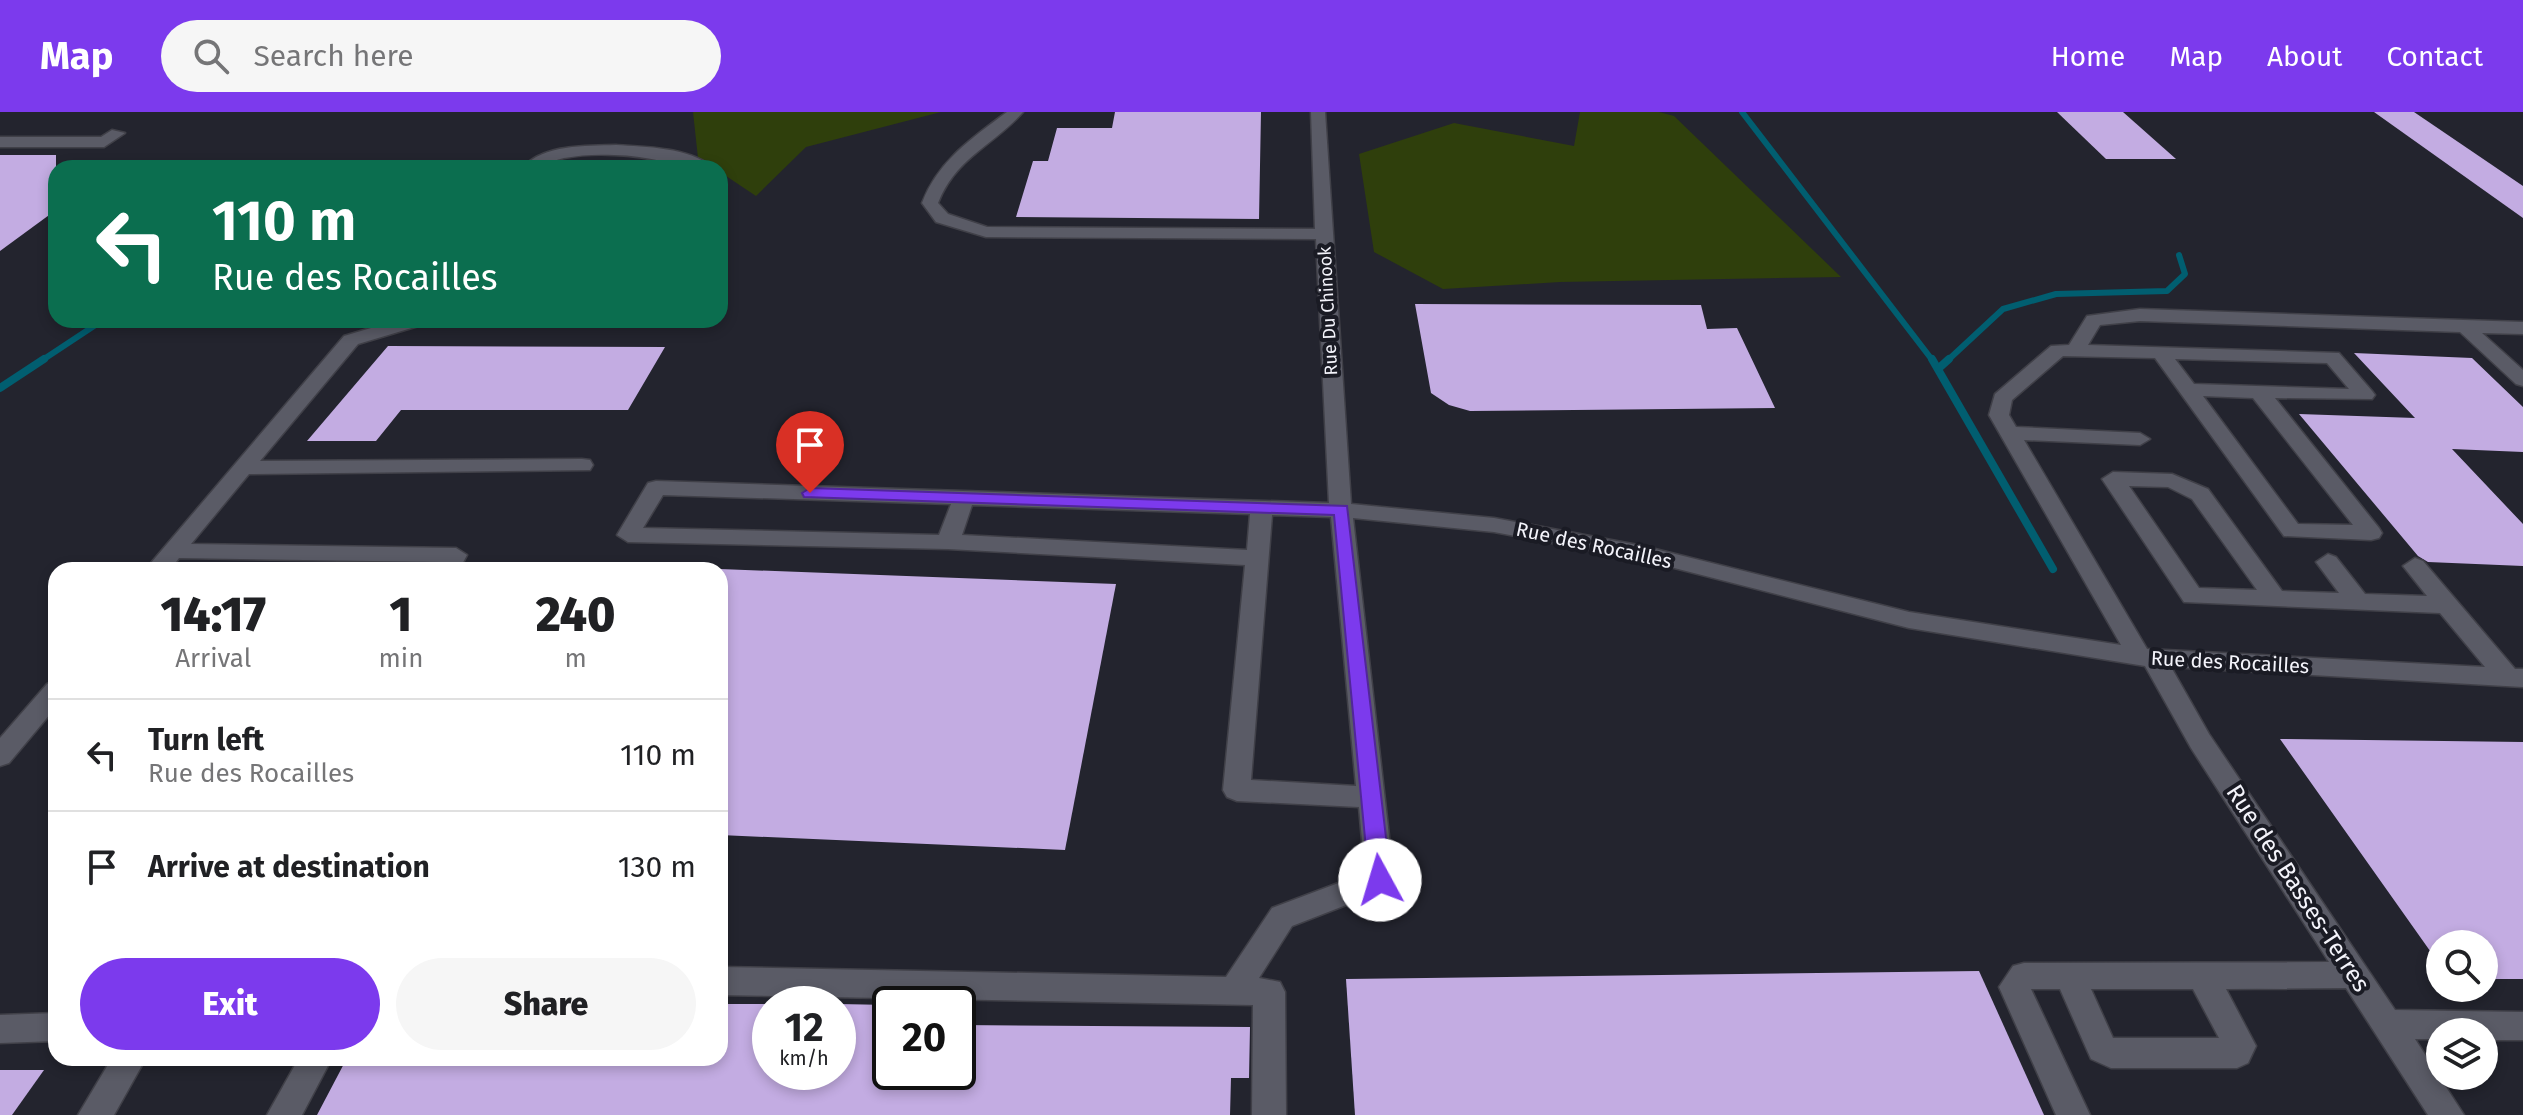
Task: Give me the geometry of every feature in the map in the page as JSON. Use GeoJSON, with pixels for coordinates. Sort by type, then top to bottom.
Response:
{"type":"FeatureCollection","features":[{"type":"Feature","properties":{"kind":"street"},"geometry":{"type":"LineString","coordinates":[[1016,112],[961,155],[936,182],[930,203],[942,218],[963,227],[999,232],[1324,234]]}},
{"type":"Feature","properties":{"kind":"street","name":"Rue Du Chinook"},"geometry":{"type":"LineString","coordinates":[[1234,991],[1282,917],[1380,880],[1341,510],[1318,112]]}},
{"type":"Feature","properties":{"kind":"street"},"geometry":{"type":"LineString","coordinates":[[0,142],[104,142],[117,133]]}},
{"type":"Feature","properties":{"kind":"street"},"geometry":{"type":"LineString","coordinates":[[537,160],[579,150],[674,155],[686,160]]}},
{"type":"Feature","properties":{"kind":"street"},"geometry":{"type":"LineString","coordinates":[[2075,350],[2094,320],[2140,315],[2523,328]]}},
{"type":"Feature","properties":{"kind":"street"},"geometry":{"type":"LineString","coordinates":[[2465,327],[2523,380]]}},
{"type":"Feature","properties":{"kind":"street"},"geometry":{"type":"LineString","coordinates":[[164,562],[351,340],[391,328]]}},
{"type":"Feature","properties":{"kind":"street"},"geometry":{"type":"LineString","coordinates":[[2140,439],[2009,433],[1999,415],[2002,398],[2058,350],[2332,357],[2365,395],[2188,390]]}},
{"type":"Feature","properties":{"kind":"street"},"geometry":{"type":"LineString","coordinates":[[2161,353],[2292,531],[2371,533],[2260,393]]}},
{"type":"Feature","properties":{"kind":"street","name":"Rue des Basses-Terres"},"geometry":{"type":"LineString","coordinates":[[2009,433],[2200,741],[2447,1115]]}},
{"type":"Feature","properties":{"kind":"street"},"geometry":{"type":"LineString","coordinates":[[243,468],[582,465]]}},
{"type":"Feature","properties":{"kind":"street"},"geometry":{"type":"LineString","coordinates":[[2275,599],[2200,494],[2172,481],[2113,479],[2192,596],[2275,599],[2358,602],[2447,605]]}},
{"type":"Feature","properties":{"kind":"street","name":"Rue des Rocailles"},"geometry":{"type":"LineString","coordinates":[[948,542],[628,535],[656,488],[1341,510],[1494,525],[1643,553],[1909,620],[2147,658],[2516,677]]}},
{"type":"Feature","properties":{"kind":"street"},"geometry":{"type":"LineString","coordinates":[[964,498],[948,542],[1257,558]]}},
{"type":"Feature","properties":{"kind":"street"},"geometry":{"type":"LineString","coordinates":[[1262,508],[1237,790],[1372,797]]}},
{"type":"Feature","properties":{"kind":"street"},"geometry":{"type":"LineString","coordinates":[[173,551],[456,555],[452,562]]}},
{"type":"Feature","properties":{"kind":"street"},"geometry":{"type":"LineString","coordinates":[[2328,562],[2358,602]]}},
{"type":"Feature","properties":{"kind":"street"},"geometry":{"type":"LineString","coordinates":[[2415,566],[2447,605],[2516,677]]}},
{"type":"Feature","properties":{"kind":"street"},"geometry":{"type":"LineString","coordinates":[[0,756],[48,699]]}},
{"type":"Feature","properties":{"kind":"street"},"geometry":{"type":"LineString","coordinates":[[2073,1115],[2014,987],[2024,976],[2354,975]]}},
{"type":"Feature","properties":{"kind":"street"},"geometry":{"type":"LineString","coordinates":[[2069,976],[2102,1049],[2111,1053],[2237,1053],[2240,1046],[2203,977]]}},
{"type":"Feature","properties":{"kind":"street"},"geometry":{"type":"LineString","coordinates":[[728,981],[1269,992],[1269,1115]]}},
{"type":"Feature","properties":{"kind":"street"},"geometry":{"type":"LineString","coordinates":[[2387,1024],[2523,1026]]}},
{"type":"Feature","properties":{"kind":"street"},"geometry":{"type":"LineString","coordinates":[[0,1029],[48,1027]]}},
{"type":"Feature","properties":{"kind":"street"},"geometry":{"type":"LineString","coordinates":[[95,1115],[125,1066]]}},
{"type":"Feature","properties":{"kind":"street"},"geometry":{"type":"LineString","coordinates":[[284,1115],[312,1066]]}},
{"type":"Feature","properties":{"kind":"green space"},"geometry":{"type":"Polygon","coordinates":[[[693,112],[941,112],[806,147],[756,196],[728,177],[728,160],[698,158],[693,112]]]}},
{"type":"Feature","properties":{"kind":"green space"},"geometry":{"type":"Polygon","coordinates":[[[1580,112],[1659,112],[1674,116],[1841,277],[1560,282],[1443,289],[1374,252],[1359,154],[1454,123],[1574,146],[1580,112]]]}},
{"type":"Feature","properties":{"kind":"building"},"geometry":{"type":"Polygon","coordinates":[[[1115,112],[1261,112],[1259,219],[1016,217],[1033,161],[1048,161],[1057,128],[1112,128],[1115,112]]]}},
{"type":"Feature","properties":{"kind":"building"},"geometry":{"type":"Polygon","coordinates":[[[2057,112],[2123,112],[2176,159],[2106,159],[2057,112]]]}},
{"type":"Feature","properties":{"kind":"building"},"geometry":{"type":"Polygon","coordinates":[[[2374,112],[2414,112],[2523,186],[2523,218],[2374,112]]]}},
{"type":"Feature","properties":{"kind":"building"},"geometry":{"type":"Polygon","coordinates":[[[0,155],[56,155],[56,160],[48,160],[48,216],[0,251],[0,155]]]}},
{"type":"Feature","properties":{"kind":"building"},"geometry":{"type":"Polygon","coordinates":[[[1415,304],[1701,305],[1707,329],[1737,328],[1775,408],[1470,411],[1449,405],[1431,393],[1415,304]]]}},
{"type":"Feature","properties":{"kind":"building"},"geometry":{"type":"Polygon","coordinates":[[[388,346],[665,347],[628,410],[401,410],[376,441],[307,441],[388,346]]]}},
{"type":"Feature","properties":{"kind":"building"},"geometry":{"type":"Polygon","coordinates":[[[2354,353],[2472,358],[2523,407],[2523,452],[2452,449],[2523,524],[2523,566],[2428,562],[2418,556],[2299,414],[2415,418],[2354,353]]]}},
{"type":"Feature","properties":{"kind":"building"},"geometry":{"type":"Polygon","coordinates":[[[728,569],[1116,584],[1065,850],[728,835],[728,569]]]}},
{"type":"Feature","properties":{"kind":"building"},"geometry":{"type":"Polygon","coordinates":[[[2280,739],[2523,742],[2523,979],[2498,979],[2498,930],[2426,930],[2426,945],[2280,739]]]}},
{"type":"Feature","properties":{"kind":"building"},"geometry":{"type":"Polygon","coordinates":[[[1979,971],[2044,1115],[1355,1115],[1346,979],[1979,971]]]}},
{"type":"Feature","properties":{"kind":"building"},"geometry":{"type":"Polygon","coordinates":[[[728,1004],[752,1004],[752,1090],[856,1090],[856,1004],[872,1005],[872,1090],[976,1090],[976,1025],[1250,1027],[1249,1078],[1231,1078],[1230,1115],[317,1115],[343,1066],[728,1066],[728,1004]]]}},
{"type":"Feature","properties":{"kind":"building"},"geometry":{"type":"Polygon","coordinates":[[[0,1070],[44,1070],[12,1115],[0,1115],[0,1070]]]}},
{"type":"Feature","properties":{"kind":"waterway"},"geometry":{"type":"LineString","coordinates":[[1742,112],[1933,361]]}},
{"type":"Feature","properties":{"kind":"waterway"},"geometry":{"type":"LineString","coordinates":[[1947,361],[2003,309],[2056,294],[2167,291],[2185,274],[2179,255]]}},
{"type":"Feature","properties":{"kind":"waterway"},"geometry":{"type":"LineString","coordinates":[[41,361],[91,328]]}},
{"type":"Feature","properties":{"kind":"waterway"},"geometry":{"type":"LineString","coordinates":[[0,388],[44,359]]}},
{"type":"Feature","properties":{"kind":"waterway"},"geometry":{"type":"LineString","coordinates":[[1932,359],[2053,569]]}},
{"type":"Feature","properties":{"kind":"waterway"},"geometry":{"type":"LineString","coordinates":[[1939,368],[1949,359]]}},
{"type":"Feature","properties":{"kind":"route"},"geometry":{"type":"LineString","coordinates":[[810,493],[1341,510],[1380,880]]}}]}
